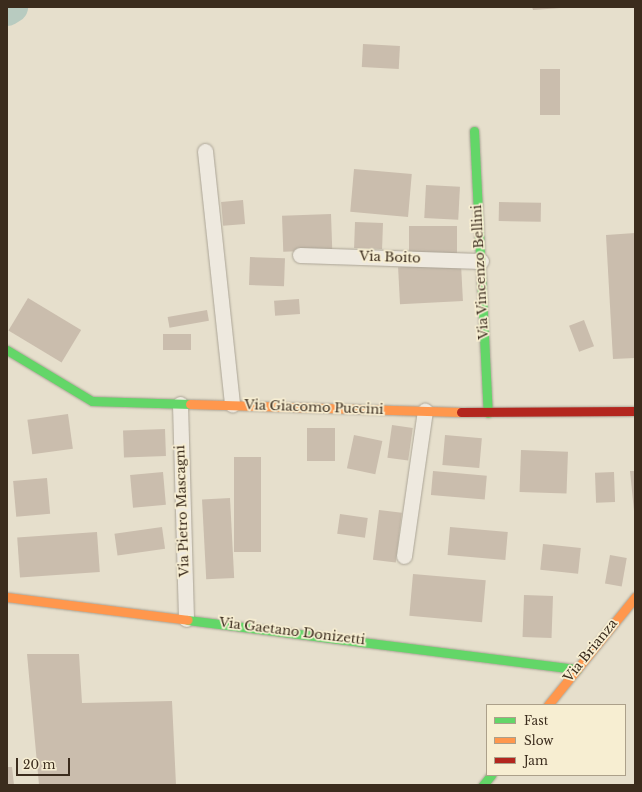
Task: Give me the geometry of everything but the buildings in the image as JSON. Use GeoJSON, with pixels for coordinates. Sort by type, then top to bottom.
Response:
{"type":"FeatureCollection","features":[{"type":"Feature","properties":{"kind":"street","name":"Via Vincenzo Bellini"},"geometry":{"type":"LineString","coordinates":[[474,131],[488,413]]}},
{"type":"Feature","properties":{"kind":"street"},"geometry":{"type":"LineString","coordinates":[[205,151],[232,405]]}},
{"type":"Feature","properties":{"kind":"street","name":"Via Boito"},"geometry":{"type":"LineString","coordinates":[[300,256],[481,261]]}},
{"type":"Feature","properties":{"kind":"street","name":"Via Giacomo Puccini"},"geometry":{"type":"LineString","coordinates":[[7,350],[92,401],[488,413],[635,411]]}},
{"type":"Feature","properties":{"kind":"street","name":"Via Pietro Mascagni"},"geometry":{"type":"LineString","coordinates":[[180,404],[186,618]]}},
{"type":"Feature","properties":{"kind":"street"},"geometry":{"type":"LineString","coordinates":[[404,556],[425,411]]}},
{"type":"Feature","properties":{"kind":"street","name":"Via Gaetano Donizetti"},"geometry":{"type":"LineString","coordinates":[[7,594],[577,669]]}},
{"type":"Feature","properties":{"kind":"street","name":"Via Brianza"},"geometry":{"type":"LineString","coordinates":[[549,704],[635,597]]}},
{"type":"Feature","properties":{"kind":"street"},"geometry":{"type":"LineString","coordinates":[[483,785],[490,776]]}},
{"type":"Feature","properties":{"kind":"waterway"},"geometry":{"type":"LineString","coordinates":[[7,10],[12,7]]}},
{"type":"Feature","properties":{"kind":"traffic: fast"},"geometry":{"type":"LineString","coordinates":[[474,131],[488,413]]}},
{"type":"Feature","properties":{"kind":"traffic: fast"},"geometry":{"type":"LineString","coordinates":[[7,350],[92,401],[190,404]]}},
{"type":"Feature","properties":{"kind":"traffic: fast"},"geometry":{"type":"LineString","coordinates":[[188,620],[577,669]]}},
{"type":"Feature","properties":{"kind":"traffic: fast"},"geometry":{"type":"LineString","coordinates":[[483,785],[490,776]]}},
{"type":"Feature","properties":{"kind":"traffic: slow"},"geometry":{"type":"LineString","coordinates":[[190,404],[461,412]]}},
{"type":"Feature","properties":{"kind":"traffic: slow"},"geometry":{"type":"LineString","coordinates":[[7,597],[188,620]]}},
{"type":"Feature","properties":{"kind":"traffic: slow"},"geometry":{"type":"LineString","coordinates":[[549,704],[635,597]]}},
{"type":"Feature","properties":{"kind":"traffic: jam"},"geometry":{"type":"LineString","coordinates":[[461,412],[635,411]]}}]}
